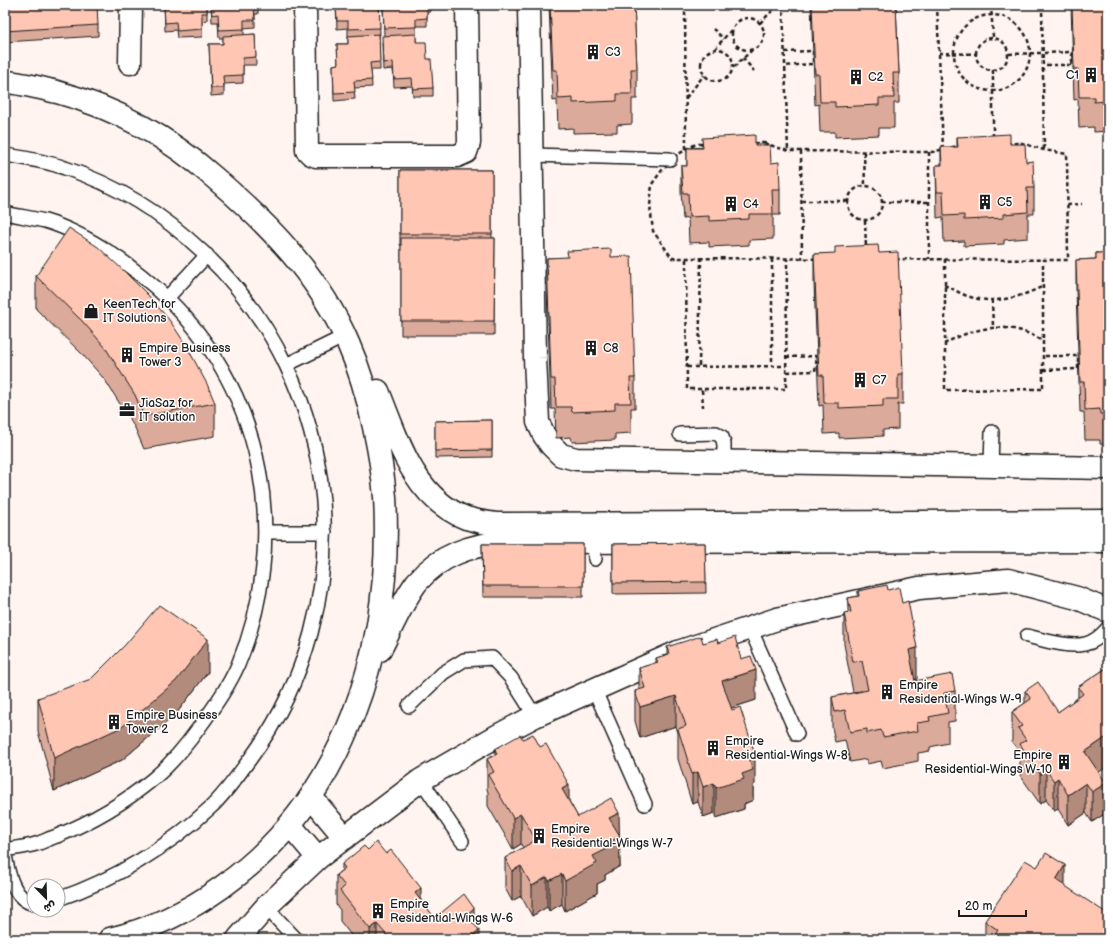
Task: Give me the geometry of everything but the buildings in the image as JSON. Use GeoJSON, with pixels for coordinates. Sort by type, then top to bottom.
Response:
{"type":"FeatureCollection","features":[{"type":"Feature","properties":{"kind":"street"},"geometry":{"type":"LineString","coordinates":[[130,63],[131,5]]}},
{"type":"Feature","properties":{"kind":"street"},"geometry":{"type":"LineString","coordinates":[[305,5],[307,150],[311,154],[316,156],[457,156],[466,152],[470,143],[468,5]]}},
{"type":"Feature","properties":{"kind":"street"},"geometry":{"type":"LineString","coordinates":[[529,5],[535,358],[538,422],[551,445],[561,454],[576,460],[1108,468]]}},
{"type":"Feature","properties":{"kind":"street"},"geometry":{"type":"LineString","coordinates":[[5,82],[40,88],[73,97],[103,108],[159,136],[185,153],[210,173],[266,226],[315,283],[334,314],[346,339],[362,378],[372,416],[380,456],[385,495],[385,567],[382,606],[375,644],[367,676],[356,709],[341,745],[311,797],[290,825],[262,854],[237,876],[203,901],[152,926],[110,939]]}},
{"type":"Feature","properties":{"kind":"street"},"geometry":{"type":"LineString","coordinates":[[346,339],[366,368],[374,383],[398,441],[418,479],[438,501],[450,510],[480,522],[496,524],[1108,521]]}},
{"type":"Feature","properties":{"kind":"street"},"geometry":{"type":"LineString","coordinates":[[367,676],[408,595],[417,582],[440,561],[466,549],[488,544],[505,542],[594,550],[1108,541]]}},
{"type":"Feature","properties":{"kind":"street"},"geometry":{"type":"LineString","coordinates":[[238,939],[266,907],[318,858],[421,780],[535,716],[678,652],[777,619],[919,588],[1008,580],[1077,598],[1108,611]]}},
{"type":"Feature","properties":{"kind":"street"},"geometry":{"type":"LineString","coordinates":[[311,797],[345,838]]}},
{"type":"Feature","properties":{"kind":"street"},"geometry":{"type":"LineString","coordinates":[[290,825],[318,858]]}},
{"type":"Feature","properties":{"kind":"lane"},"geometry":{"type":"LineString","coordinates":[[5,155],[32,159],[65,168],[99,181],[132,198],[163,218],[192,241],[218,266],[242,294],[264,324],[297,389],[307,417],[318,459],[323,496],[325,532],[323,569],[319,598],[309,641],[297,676],[281,709],[258,748],[213,806],[188,827],[131,866],[98,883],[66,896]]}},
{"type":"Feature","properties":{"kind":"lane"},"geometry":{"type":"LineString","coordinates":[[532,155],[670,159]]}},
{"type":"Feature","properties":{"kind":"lane"},"geometry":{"type":"LineString","coordinates":[[5,213],[46,222],[101,247],[130,266],[181,312],[203,339],[222,368],[237,398],[250,430],[259,464],[264,498],[266,532],[264,567],[258,601],[249,634],[237,666],[216,706],[187,743],[170,763],[154,778],[128,798],[99,816],[37,844],[5,850]]}},
{"type":"Feature","properties":{"kind":"lane"},"geometry":{"type":"LineString","coordinates":[[167,298],[207,255]]}},
{"type":"Feature","properties":{"kind":"lane"},"geometry":{"type":"LineString","coordinates":[[286,365],[346,339]]}},
{"type":"Feature","properties":{"kind":"lane"},"geometry":{"type":"LineString","coordinates":[[991,466],[992,432]]}},
{"type":"Feature","properties":{"kind":"lane"},"geometry":{"type":"LineString","coordinates":[[680,434],[716,433],[722,437],[724,444],[724,462]]}},
{"type":"Feature","properties":{"kind":"lane"},"geometry":{"type":"LineString","coordinates":[[266,532],[325,532]]}},
{"type":"Feature","properties":{"kind":"lane"},"geometry":{"type":"LineString","coordinates":[[750,628],[797,734]]}},
{"type":"Feature","properties":{"kind":"lane"},"geometry":{"type":"LineString","coordinates":[[1027,636],[1075,646],[1087,644],[1099,638],[1108,628]]}},
{"type":"Feature","properties":{"kind":"lane"},"geometry":{"type":"LineString","coordinates":[[409,706],[443,673],[464,660],[492,658],[511,678],[535,716]]}},
{"type":"Feature","properties":{"kind":"lane"},"geometry":{"type":"LineString","coordinates":[[594,689],[644,804]]}},
{"type":"Feature","properties":{"kind":"lane"},"geometry":{"type":"LineString","coordinates":[[421,780],[462,841]]}},
{"type":"Feature","properties":{"kind":"lane"},"geometry":{"type":"LineString","coordinates":[[5,855],[13,885],[20,896],[26,901]]}},
{"type":"Feature","properties":{"kind":"lane"},"geometry":{"type":"LineString","coordinates":[[266,907],[296,939]]}},
{"type":"Feature","properties":{"kind":"path"},"geometry":{"type":"LineString","coordinates":[[685,5],[686,150]]}},
{"type":"Feature","properties":{"kind":"path"},"geometry":{"type":"LineString","coordinates":[[760,23],[778,5]]}},
{"type":"Feature","properties":{"kind":"path"},"geometry":{"type":"LineString","coordinates":[[783,5],[788,151]]}},
{"type":"Feature","properties":{"kind":"path"},"geometry":{"type":"LineString","coordinates":[[937,5],[943,149]]}},
{"type":"Feature","properties":{"kind":"path"},"geometry":{"type":"LineString","coordinates":[[991,5],[993,37]]}},
{"type":"Feature","properties":{"kind":"path"},"geometry":{"type":"LineString","coordinates":[[1042,5],[1044,150]]}},
{"type":"Feature","properties":{"kind":"path"},"geometry":{"type":"LineString","coordinates":[[992,16],[1008,19],[1017,25],[1024,33],[1028,42],[1030,54],[1027,68],[1018,80],[1010,87],[993,91],[980,90],[967,82],[958,70],[954,60],[956,40],[965,27],[978,18],[992,16]]}},
{"type":"Feature","properties":{"kind":"path"},"geometry":{"type":"LineString","coordinates":[[745,18],[753,19],[760,23],[764,30],[765,36],[763,42],[734,67],[731,75],[725,80],[717,82],[712,81],[704,75],[701,62],[703,57],[714,49],[738,22],[745,18]]}},
{"type":"Feature","properties":{"kind":"path"},"geometry":{"type":"LineString","coordinates":[[733,28],[732,36],[734,43],[745,50],[753,50]]}},
{"type":"Feature","properties":{"kind":"path"},"geometry":{"type":"LineString","coordinates":[[713,29],[724,38]]}},
{"type":"Feature","properties":{"kind":"path"},"geometry":{"type":"LineString","coordinates":[[993,37],[1005,43],[1009,54],[1008,59],[1001,68],[987,70],[981,66],[976,54],[978,46],[981,42],[993,37]]}},
{"type":"Feature","properties":{"kind":"path"},"geometry":{"type":"LineString","coordinates":[[714,49],[720,49],[727,52],[732,59],[734,67]]}},
{"type":"Feature","properties":{"kind":"path"},"geometry":{"type":"LineString","coordinates":[[785,52],[813,51],[813,64],[785,66]]}},
{"type":"Feature","properties":{"kind":"path"},"geometry":{"type":"LineString","coordinates":[[1009,54],[1072,52],[1072,65],[1043,65]]}},
{"type":"Feature","properties":{"kind":"path"},"geometry":{"type":"LineString","coordinates":[[940,53],[976,54]]}},
{"type":"Feature","properties":{"kind":"path"},"geometry":{"type":"LineString","coordinates":[[743,58],[754,70]]}},
{"type":"Feature","properties":{"kind":"path"},"geometry":{"type":"LineString","coordinates":[[993,70],[993,144]]}},
{"type":"Feature","properties":{"kind":"path"},"geometry":{"type":"LineString","coordinates":[[686,98],[704,75]]}},
{"type":"Feature","properties":{"kind":"path"},"geometry":{"type":"LineString","coordinates":[[764,143],[788,151],[801,152],[929,152],[965,144],[993,144],[1022,143],[1044,150],[1067,154],[1068,260],[772,258],[686,259],[672,258],[653,232],[650,206],[652,184],[670,159],[696,144],[764,143]]}},
{"type":"Feature","properties":{"kind":"path"},"geometry":{"type":"LineString","coordinates":[[801,152],[802,259]]}},
{"type":"Feature","properties":{"kind":"path"},"geometry":{"type":"LineString","coordinates":[[864,152],[865,186]]}},
{"type":"Feature","properties":{"kind":"path"},"geometry":{"type":"LineString","coordinates":[[929,152],[929,259]]}},
{"type":"Feature","properties":{"kind":"path"},"geometry":{"type":"LineString","coordinates":[[865,186],[872,187],[877,190],[880,194],[882,202],[881,210],[878,215],[873,218],[862,220],[852,214],[849,209],[848,201],[852,192],[856,188],[865,186]]}},
{"type":"Feature","properties":{"kind":"path"},"geometry":{"type":"LineString","coordinates":[[801,201],[848,201]]}},
{"type":"Feature","properties":{"kind":"path"},"geometry":{"type":"LineString","coordinates":[[882,202],[929,202]]}},
{"type":"Feature","properties":{"kind":"path"},"geometry":{"type":"LineString","coordinates":[[1067,205],[1082,204]]}},
{"type":"Feature","properties":{"kind":"path"},"geometry":{"type":"LineString","coordinates":[[865,220],[866,251]]}},
{"type":"Feature","properties":{"kind":"path"},"geometry":{"type":"LineString","coordinates":[[699,366],[701,258]]}},
{"type":"Feature","properties":{"kind":"path"},"geometry":{"type":"LineString","coordinates":[[772,258],[772,366]]}},
{"type":"Feature","properties":{"kind":"path"},"geometry":{"type":"LineString","coordinates":[[686,259],[687,389],[702,390],[786,390],[787,259]]}},
{"type":"Feature","properties":{"kind":"path"},"geometry":{"type":"LineString","coordinates":[[944,259],[945,390],[965,392],[1043,389],[1043,259]]}},
{"type":"Feature","properties":{"kind":"path"},"geometry":{"type":"LineString","coordinates":[[944,285],[967,296],[992,300],[1007,299],[1026,294],[1043,286]]}},
{"type":"Feature","properties":{"kind":"path"},"geometry":{"type":"LineString","coordinates":[[992,300],[993,327]]}},
{"type":"Feature","properties":{"kind":"path"},"geometry":{"type":"LineString","coordinates":[[944,344],[976,330],[993,327],[1020,330],[1043,341]]}},
{"type":"Feature","properties":{"kind":"path"},"geometry":{"type":"LineString","coordinates":[[786,357],[817,356],[815,371],[786,372]]}},
{"type":"Feature","properties":{"kind":"path"},"geometry":{"type":"LineString","coordinates":[[1043,356],[1078,356],[1078,369],[1043,370]]}},
{"type":"Feature","properties":{"kind":"path"},"geometry":{"type":"LineString","coordinates":[[687,367],[786,366]]}},
{"type":"Feature","properties":{"kind":"path"},"geometry":{"type":"LineString","coordinates":[[702,390],[702,407]]}},
{"type":"Feature","properties":{"kind":"path"},"geometry":{"type":"LineString","coordinates":[[1018,390],[1019,394]]}},
{"type":"Feature","properties":{"kind":"place","name":"C3"},"geometry":{"type":"Point","coordinates":[593,52]}},
{"type":"Feature","properties":{"kind":"place","name":"C1"},"geometry":{"type":"Point","coordinates":[1091,75]}},
{"type":"Feature","properties":{"kind":"place","name":"C2"},"geometry":{"type":"Point","coordinates":[856,77]}},
{"type":"Feature","properties":{"kind":"place","name":"C5"},"geometry":{"type":"Point","coordinates":[985,202]}},
{"type":"Feature","properties":{"kind":"place","name":"C4"},"geometry":{"type":"Point","coordinates":[731,204]}},
{"type":"Feature","properties":{"kind":"place","name":"KeenTech for IT Solutions"},"geometry":{"type":"Point","coordinates":[91,311]}},
{"type":"Feature","properties":{"kind":"place","name":"C8"},"geometry":{"type":"Point","coordinates":[591,348]}},
{"type":"Feature","properties":{"kind":"place","name":"Empire Business Tower 3"},"geometry":{"type":"Point","coordinates":[127,355]}},
{"type":"Feature","properties":{"kind":"place","name":"C7"},"geometry":{"type":"Point","coordinates":[860,380]}},
{"type":"Feature","properties":{"kind":"place","name":"JiaSaz for IT solution"},"geometry":{"type":"Point","coordinates":[127,410]}},
{"type":"Feature","properties":{"kind":"place","name":"Empire Residential-Wings W-9"},"geometry":{"type":"Point","coordinates":[887,692]}},
{"type":"Feature","properties":{"kind":"place","name":"Empire Business Tower 2"},"geometry":{"type":"Point","coordinates":[114,722]}},
{"type":"Feature","properties":{"kind":"place","name":"Empire Residential-Wings W-8"},"geometry":{"type":"Point","coordinates":[713,748]}},
{"type":"Feature","properties":{"kind":"place","name":"Empire Residential-Wings W-10"},"geometry":{"type":"Point","coordinates":[1064,762]}},
{"type":"Feature","properties":{"kind":"place","name":"Empire Residential-Wings W-7"},"geometry":{"type":"Point","coordinates":[539,836]}},
{"type":"Feature","properties":{"kind":"place","name":"Empire Residential-Wings W-6"},"geometry":{"type":"Point","coordinates":[378,911]}}]}
